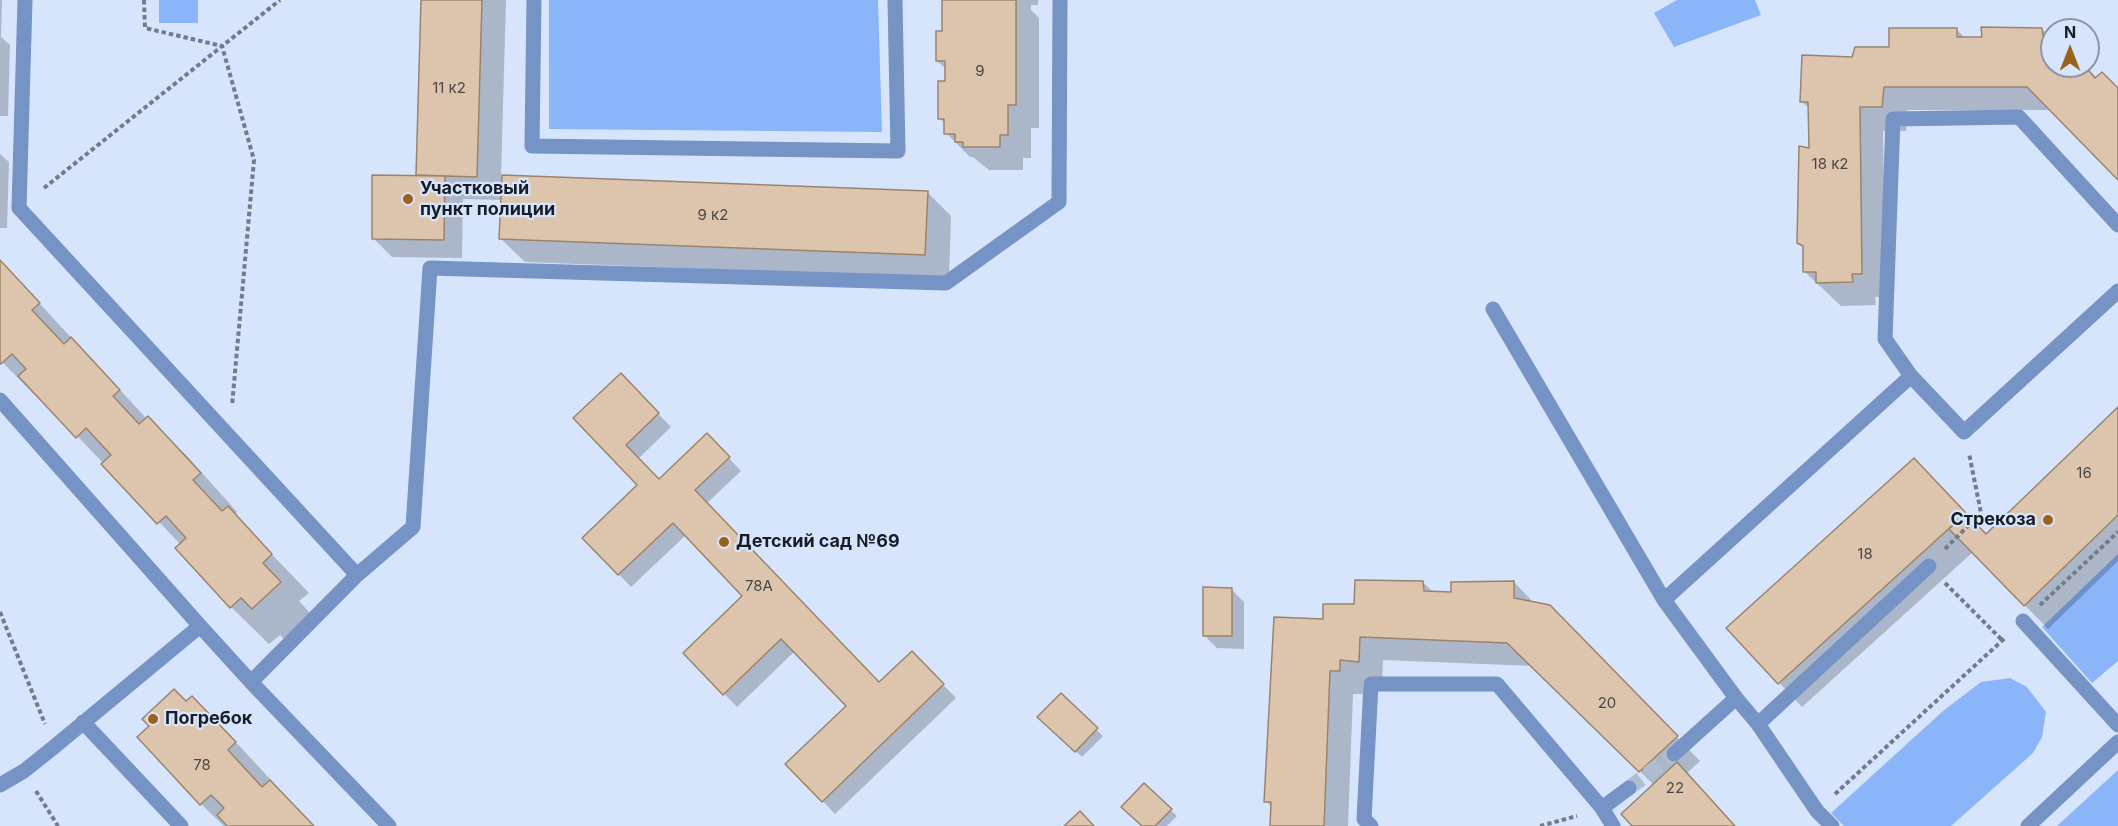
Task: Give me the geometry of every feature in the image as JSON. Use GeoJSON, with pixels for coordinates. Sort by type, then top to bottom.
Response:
{"type":"FeatureCollection","features":[{"type":"Feature","properties":{"kind":"street"},"geometry":{"type":"LineString","coordinates":[[26,0],[19,208],[357,575]]}},
{"type":"Feature","properties":{"kind":"street"},"geometry":{"type":"LineString","coordinates":[[534,0],[532,146],[898,151],[895,0]]}},
{"type":"Feature","properties":{"kind":"street"},"geometry":{"type":"LineString","coordinates":[[251,682],[357,575],[412,527],[430,268],[946,283],[1059,202],[1060,0]]}},
{"type":"Feature","properties":{"kind":"street"},"geometry":{"type":"LineString","coordinates":[[2118,225],[2019,117],[1893,119],[1885,339],[1911,375],[1964,432],[2118,291]]}},
{"type":"Feature","properties":{"kind":"street"},"geometry":{"type":"LineString","coordinates":[[1493,309],[1664,600],[1736,698],[1758,724],[1817,810],[1832,826]]}},
{"type":"Feature","properties":{"kind":"street"},"geometry":{"type":"LineString","coordinates":[[1664,600],[1911,375]]}},
{"type":"Feature","properties":{"kind":"street"},"geometry":{"type":"LineString","coordinates":[[0,400],[251,682],[389,826]]}},
{"type":"Feature","properties":{"kind":"street"},"geometry":{"type":"LineString","coordinates":[[1758,724],[1929,566]]}},
{"type":"Feature","properties":{"kind":"street"},"geometry":{"type":"LineString","coordinates":[[2023,621],[2118,724]]}},
{"type":"Feature","properties":{"kind":"street"},"geometry":{"type":"LineString","coordinates":[[0,785],[24,771],[200,626]]}},
{"type":"Feature","properties":{"kind":"street"},"geometry":{"type":"LineString","coordinates":[[1371,826],[1365,819],[1371,684],[1497,684],[1602,808],[1613,826]]}},
{"type":"Feature","properties":{"kind":"street"},"geometry":{"type":"LineString","coordinates":[[1674,754],[1736,698]]}},
{"type":"Feature","properties":{"kind":"street"},"geometry":{"type":"LineString","coordinates":[[83,722],[181,826]]}},
{"type":"Feature","properties":{"kind":"street"},"geometry":{"type":"LineString","coordinates":[[2028,826],[2118,742]]}},
{"type":"Feature","properties":{"kind":"street"},"geometry":{"type":"LineString","coordinates":[[1602,808],[1629,788]]}},
{"type":"Feature","properties":{"kind":"path"},"geometry":{"type":"LineString","coordinates":[[144,0],[145,28],[222,46]]}},
{"type":"Feature","properties":{"kind":"path"},"geometry":{"type":"LineString","coordinates":[[19,208],[280,0]]}},
{"type":"Feature","properties":{"kind":"path"},"geometry":{"type":"LineString","coordinates":[[222,46],[254,160],[230,437]]}},
{"type":"Feature","properties":{"kind":"path"},"geometry":{"type":"LineString","coordinates":[[1964,432],[1981,513],[1929,566],[2002,640]]}},
{"type":"Feature","properties":{"kind":"path"},"geometry":{"type":"LineString","coordinates":[[1817,810],[2118,532]]}},
{"type":"Feature","properties":{"kind":"path"},"geometry":{"type":"LineString","coordinates":[[0,612],[54,747]]}},
{"type":"Feature","properties":{"kind":"path"},"geometry":{"type":"LineString","coordinates":[[24,771],[58,826]]}},
{"type":"Feature","properties":{"kind":"path"},"geometry":{"type":"LineString","coordinates":[[1540,826],[1602,808]]}},
{"type":"Feature","properties":{"kind":"shaded area"},"geometry":{"type":"Polygon","coordinates":[[[159,0],[198,0],[198,23],[159,23],[159,0]]]}},
{"type":"Feature","properties":{"kind":"shaded area"},"geometry":{"type":"Polygon","coordinates":[[[549,0],[878,0],[882,132],[549,129],[549,0]]]}},
{"type":"Feature","properties":{"kind":"shaded area"},"geometry":{"type":"Polygon","coordinates":[[[1677,0],[1755,0],[1761,15],[1674,47],[1654,13],[1677,0]]]}},
{"type":"Feature","properties":{"kind":"shaded area"},"geometry":{"type":"Polygon","coordinates":[[[2118,554],[2118,661],[2092,683],[2042,627],[2118,554]]]}},
{"type":"Feature","properties":{"kind":"shaded area"},"geometry":{"type":"Polygon","coordinates":[[[2010,678],[2027,687],[2046,712],[2042,737],[2033,753],[1951,826],[1844,826],[1831,813],[1943,711],[1981,682],[2010,678]]]}},
{"type":"Feature","properties":{"kind":"shaded area"},"geometry":{"type":"Polygon","coordinates":[[[2118,770],[2118,826],[2057,826],[2118,770]]]}},
{"type":"Feature","properties":{"kind":"building"},"geometry":{"type":"Polygon","coordinates":[[[421,0],[482,0],[477,177],[416,175],[421,0]]]}},
{"type":"Feature","properties":{"kind":"building"},"geometry":{"type":"Polygon","coordinates":[[[942,0],[1016,0],[1016,105],[1008,105],[1008,135],[1000,135],[1000,147],[963,147],[963,142],[955,142],[955,134],[944,134],[944,119],[938,119],[938,81],[945,81],[945,61],[936,61],[936,31],[942,31],[942,0]]]}},
{"type":"Feature","properties":{"kind":"building"},"geometry":{"type":"Polygon","coordinates":[[[1981,27],[2040,28],[2040,78],[2100,78],[2102,72],[2118,88],[2118,180],[2027,87],[1884,87],[1882,107],[1860,107],[1862,274],[1852,274],[1853,282],[1816,283],[1816,272],[1803,272],[1803,246],[1797,243],[1799,146],[1809,148],[1808,102],[1800,102],[1802,55],[1852,57],[1855,47],[1889,47],[1889,28],[1957,28],[1957,37],[1982,37],[1981,27]]]}},
{"type":"Feature","properties":{"kind":"building"},"geometry":{"type":"Polygon","coordinates":[[[372,175],[445,176],[444,240],[372,239],[372,175]]]}},
{"type":"Feature","properties":{"kind":"building"},"geometry":{"type":"Polygon","coordinates":[[[502,175],[928,191],[925,255],[499,239],[502,175]]]}},
{"type":"Feature","properties":{"kind":"building"},"geometry":{"type":"Polygon","coordinates":[[[0,260],[40,303],[32,310],[64,344],[71,337],[120,390],[113,396],[139,424],[148,416],[201,473],[193,480],[222,511],[228,506],[272,554],[263,563],[281,582],[252,609],[241,598],[230,608],[175,548],[186,538],[166,516],[157,524],[101,464],[111,455],[86,428],[76,438],[18,376],[26,369],[12,354],[0,363],[0,260]]]}},
{"type":"Feature","properties":{"kind":"building"},"geometry":{"type":"Polygon","coordinates":[[[621,373],[659,413],[626,445],[659,479],[707,433],[730,457],[695,490],[879,682],[912,651],[944,684],[822,802],[785,764],[846,706],[781,639],[723,695],[683,653],[742,596],[673,523],[618,575],[582,538],[637,485],[573,418],[621,373]]]}},
{"type":"Feature","properties":{"kind":"building"},"geometry":{"type":"Polygon","coordinates":[[[2118,407],[2118,515],[2024,606],[1949,529],[1966,513],[1986,534],[2118,407]]]}},
{"type":"Feature","properties":{"kind":"building"},"geometry":{"type":"Polygon","coordinates":[[[1914,458],[1966,513],[1778,684],[1726,628],[1914,458]]]}},
{"type":"Feature","properties":{"kind":"building"},"geometry":{"type":"Polygon","coordinates":[[[1355,580],[1423,581],[1424,591],[1451,592],[1451,582],[1514,581],[1514,598],[1550,605],[1678,736],[1639,772],[1507,643],[1360,637],[1359,662],[1340,660],[1340,671],[1330,671],[1324,826],[1270,826],[1271,802],[1264,802],[1274,617],[1323,619],[1323,604],[1354,604],[1355,580]]]}},
{"type":"Feature","properties":{"kind":"building"},"geometry":{"type":"Polygon","coordinates":[[[1203,587],[1232,588],[1232,636],[1203,636],[1203,587]]]}},
{"type":"Feature","properties":{"kind":"building"},"geometry":{"type":"Polygon","coordinates":[[[174,689],[186,701],[192,696],[236,742],[228,750],[262,787],[270,780],[314,826],[227,826],[217,815],[224,808],[211,795],[200,805],[137,737],[149,726],[142,719],[174,689]]]}},
{"type":"Feature","properties":{"kind":"building"},"geometry":{"type":"Polygon","coordinates":[[[1061,693],[1098,728],[1075,752],[1037,717],[1061,693]]]}},
{"type":"Feature","properties":{"kind":"building"},"geometry":{"type":"Polygon","coordinates":[[[1677,762],[1735,826],[1632,826],[1621,814],[1677,762]]]}},
{"type":"Feature","properties":{"kind":"building"},"geometry":{"type":"Polygon","coordinates":[[[1144,783],[1172,809],[1155,826],[1142,826],[1121,807],[1144,783]]]}},
{"type":"Feature","properties":{"kind":"building"},"geometry":{"type":"Polygon","coordinates":[[[1080,811],[1094,826],[1064,826],[1080,811]]]}},
{"type":"Feature","properties":{"kind":"tunnel"},"geometry":{"type":"LineString","coordinates":[[1629,788],[1674,754]]}},
{"type":"Feature","properties":{"kind":"place","name":"Участковый пункт полиции"},"geometry":{"type":"Point","coordinates":[408,199]}},
{"type":"Feature","properties":{"kind":"place","name":"Стрекоза"},"geometry":{"type":"Point","coordinates":[2048,520]}},
{"type":"Feature","properties":{"kind":"place","name":"Детский сад №69"},"geometry":{"type":"Point","coordinates":[724,542]}},
{"type":"Feature","properties":{"kind":"place","name":"Погребок"},"geometry":{"type":"Point","coordinates":[153,719]}}]}
